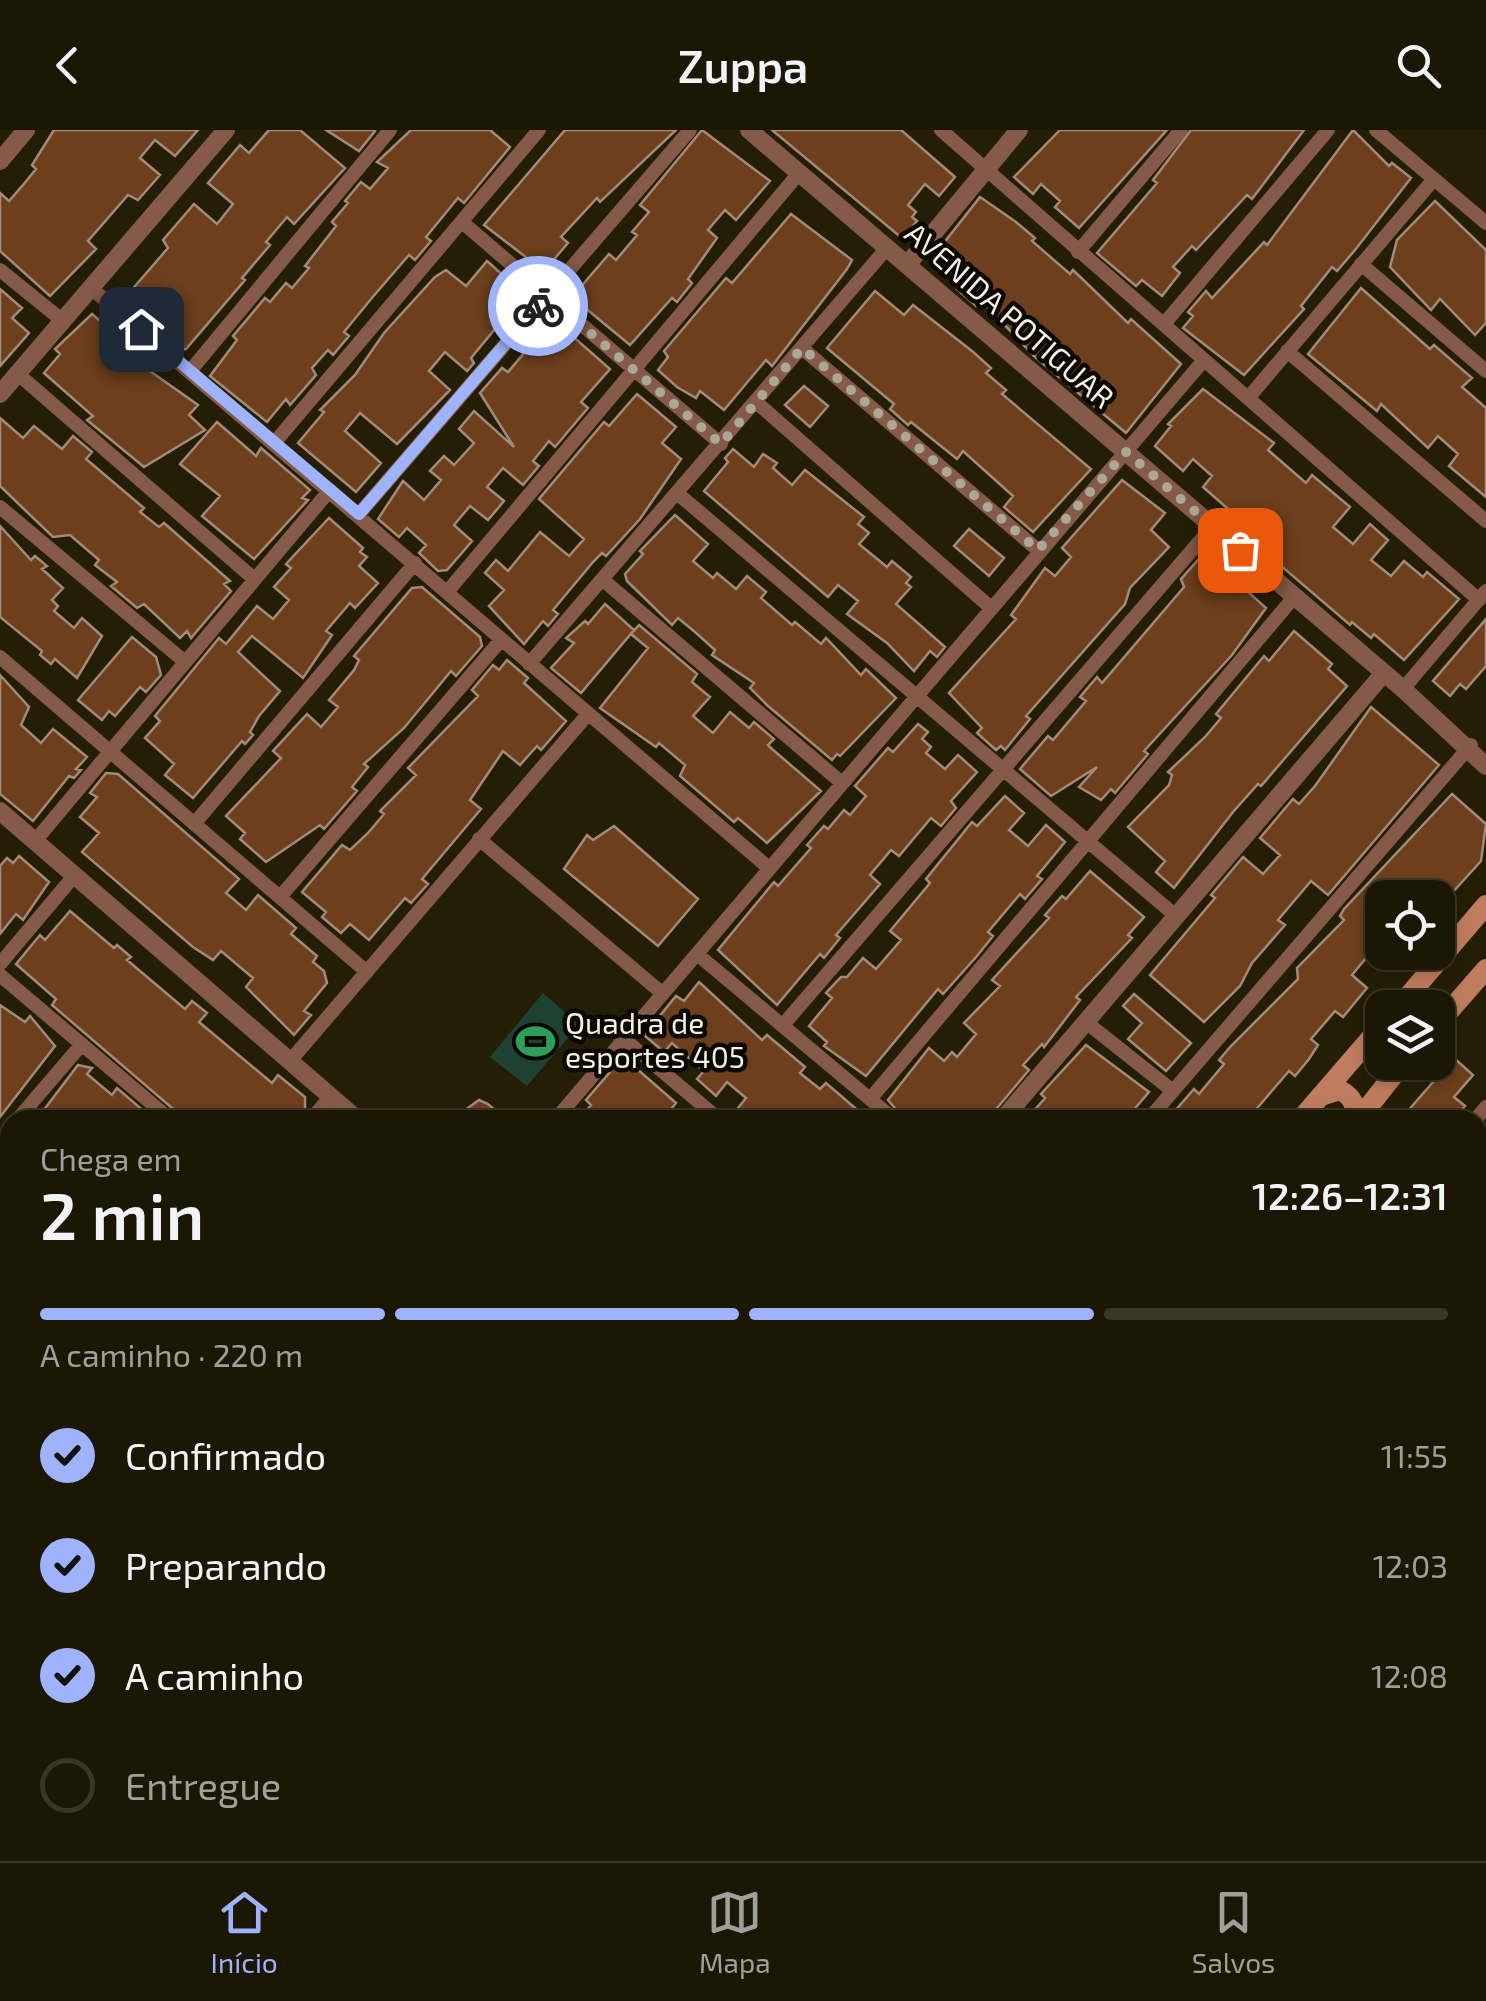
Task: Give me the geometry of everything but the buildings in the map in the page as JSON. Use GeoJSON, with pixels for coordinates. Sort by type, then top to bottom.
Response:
{"type":"FeatureCollection","features":[{"type":"Feature","properties":{"kind":"main road"},"geometry":{"type":"LineString","coordinates":[[1413,990],[1486,905]]}},
{"type":"Feature","properties":{"kind":"main road"},"geometry":{"type":"LineString","coordinates":[[1455,1005],[1486,969]]}},
{"type":"Feature","properties":{"kind":"main road"},"geometry":{"type":"LineString","coordinates":[[1309,1110],[1365,1046]]}},
{"type":"Feature","properties":{"kind":"main road"},"geometry":{"type":"LineString","coordinates":[[1365,1110],[1389,1080]]}},
{"type":"Feature","properties":{"kind":"main road"},"geometry":{"type":"LineString","coordinates":[[1322,1096],[1340,1090],[1354,1102],[1355,1110]]}},
{"type":"Feature","properties":{"kind":"street"},"geometry":{"type":"LineString","coordinates":[[0,161],[26,130]]}},
{"type":"Feature","properties":{"kind":"street"},"geometry":{"type":"LineString","coordinates":[[0,394],[226,130]]}},
{"type":"Feature","properties":{"kind":"street"},"geometry":{"type":"LineString","coordinates":[[190,370],[390,130]]}},
{"type":"Feature","properties":{"kind":"street"},"geometry":{"type":"LineString","coordinates":[[359,514],[690,130]]}},
{"type":"Feature","properties":{"kind":"street","name":"AVENIDA POTIGUAR"},"geometry":{"type":"LineString","coordinates":[[749,130],[1403,689],[1486,766]]}},
{"type":"Feature","properties":{"kind":"street"},"geometry":{"type":"LineString","coordinates":[[941,130],[1078,252],[1482,595],[1403,689]]}},
{"type":"Feature","properties":{"kind":"street"},"geometry":{"type":"LineString","coordinates":[[906,265],[1019,130]]}},
{"type":"Feature","properties":{"kind":"street"},"geometry":{"type":"LineString","coordinates":[[1078,252],[1181,130]]}},
{"type":"Feature","properties":{"kind":"street"},"geometry":{"type":"LineString","coordinates":[[1164,324],[1328,130]]}},
{"type":"Feature","properties":{"kind":"street"},"geometry":{"type":"LineString","coordinates":[[1376,130],[1486,222]]}},
{"type":"Feature","properties":{"kind":"street"},"geometry":{"type":"LineString","coordinates":[[275,442],[537,131]]}},
{"type":"Feature","properties":{"kind":"street"},"geometry":{"type":"LineString","coordinates":[[448,591],[800,172]]}},
{"type":"Feature","properties":{"kind":"street"},"geometry":{"type":"LineString","coordinates":[[1250,396],[1434,179]]}},
{"type":"Feature","properties":{"kind":"street"},"geometry":{"type":"LineString","coordinates":[[462,222],[721,444]]}},
{"type":"Feature","properties":{"kind":"street"},"geometry":{"type":"LineString","coordinates":[[529,664],[888,248]]}},
{"type":"Feature","properties":{"kind":"street"},"geometry":{"type":"LineString","coordinates":[[1361,264],[1486,372]]}},
{"type":"Feature","properties":{"kind":"street"},"geometry":{"type":"LineString","coordinates":[[0,270],[63,320]]}},
{"type":"Feature","properties":{"kind":"street"},"geometry":{"type":"LineString","coordinates":[[91,288],[769,868]]}},
{"type":"Feature","properties":{"kind":"street"},"geometry":{"type":"LineString","coordinates":[[802,348],[1038,550]]}},
{"type":"Feature","properties":{"kind":"street"},"geometry":{"type":"LineString","coordinates":[[1286,351],[1486,521]]}},
{"type":"Feature","properties":{"kind":"street"},"geometry":{"type":"LineString","coordinates":[[564,1110],[1204,360]]}},
{"type":"Feature","properties":{"kind":"street"},"geometry":{"type":"LineString","coordinates":[[18,374],[253,578]]}},
{"type":"Feature","properties":{"kind":"street"},"geometry":{"type":"LineString","coordinates":[[756,402],[990,608]]}},
{"type":"Feature","properties":{"kind":"street"},"geometry":{"type":"LineString","coordinates":[[35,841],[330,490]]}},
{"type":"Feature","properties":{"kind":"street"},"geometry":{"type":"LineString","coordinates":[[678,492],[1176,916]]}},
{"type":"Feature","properties":{"kind":"street"},"geometry":{"type":"LineString","coordinates":[[0,507],[184,660]]}},
{"type":"Feature","properties":{"kind":"street"},"geometry":{"type":"LineString","coordinates":[[783,1025],[1212,527]]}},
{"type":"Feature","properties":{"kind":"street"},"geometry":{"type":"LineString","coordinates":[[194,824],[415,564]]}},
{"type":"Feature","properties":{"kind":"street"},"geometry":{"type":"LineString","coordinates":[[603,580],[842,783]]}},
{"type":"Feature","properties":{"kind":"street"},"geometry":{"type":"LineString","coordinates":[[871,1098],[1295,596]]}},
{"type":"Feature","properties":{"kind":"street"},"geometry":{"type":"LineString","coordinates":[[280,897],[502,640]]}},
{"type":"Feature","properties":{"kind":"street"},"geometry":{"type":"LineString","coordinates":[[0,657],[366,972]]}},
{"type":"Feature","properties":{"kind":"street"},"geometry":{"type":"LineString","coordinates":[[1011,1110],[1384,673]]}},
{"type":"Feature","properties":{"kind":"street"},"geometry":{"type":"LineString","coordinates":[[290,1061],[588,714]]}},
{"type":"Feature","properties":{"kind":"street"},"geometry":{"type":"LineString","coordinates":[[1157,1110],[1471,748]]}},
{"type":"Feature","properties":{"kind":"street"},"geometry":{"type":"LineString","coordinates":[[0,812],[346,1110]]}},
{"type":"Feature","properties":{"kind":"street"},"geometry":{"type":"LineString","coordinates":[[479,839],[662,993]]}},
{"type":"Feature","properties":{"kind":"street"},"geometry":{"type":"LineString","coordinates":[[0,964],[74,876]]}},
{"type":"Feature","properties":{"kind":"street"},"geometry":{"type":"LineString","coordinates":[[697,954],[884,1110]]}},
{"type":"Feature","properties":{"kind":"street"},"geometry":{"type":"LineString","coordinates":[[0,975],[159,1110]]}},
{"type":"Feature","properties":{"kind":"street"},"geometry":{"type":"LineString","coordinates":[[1087,1023],[1172,1092]]}},
{"type":"Feature","properties":{"kind":"street"},"geometry":{"type":"LineString","coordinates":[[624,1039],[708,1110]]}},
{"type":"Feature","properties":{"kind":"street"},"geometry":{"type":"LineString","coordinates":[[26,1110],[82,1044]]}},
{"type":"Feature","properties":{"kind":"street"},"geometry":{"type":"LineString","coordinates":[[319,1110],[330,1097]]}},
{"type":"Feature","properties":{"kind":"green space","name":"Quadra de esportes 405"},"geometry":{"type":"Polygon","coordinates":[[[543,993],[579,1025],[527,1086],[490,1057],[543,993]]]}},
{"type":"Feature","properties":{"kind":"way so far"},"geometry":{"type":"LineString","coordinates":[[538,306],[547,296],[721,444],[802,348],[1038,550],[1126,452],[1240,550]]}},
{"type":"Feature","properties":{"kind":"place","name":"Quadra de esportes 405"},"geometry":{"type":"Point","coordinates":[535,1041]}},
{"type":"Feature","properties":{"kind":"route"},"geometry":{"type":"LineString","coordinates":[[141,329],[359,514],[538,306]]}}]}
